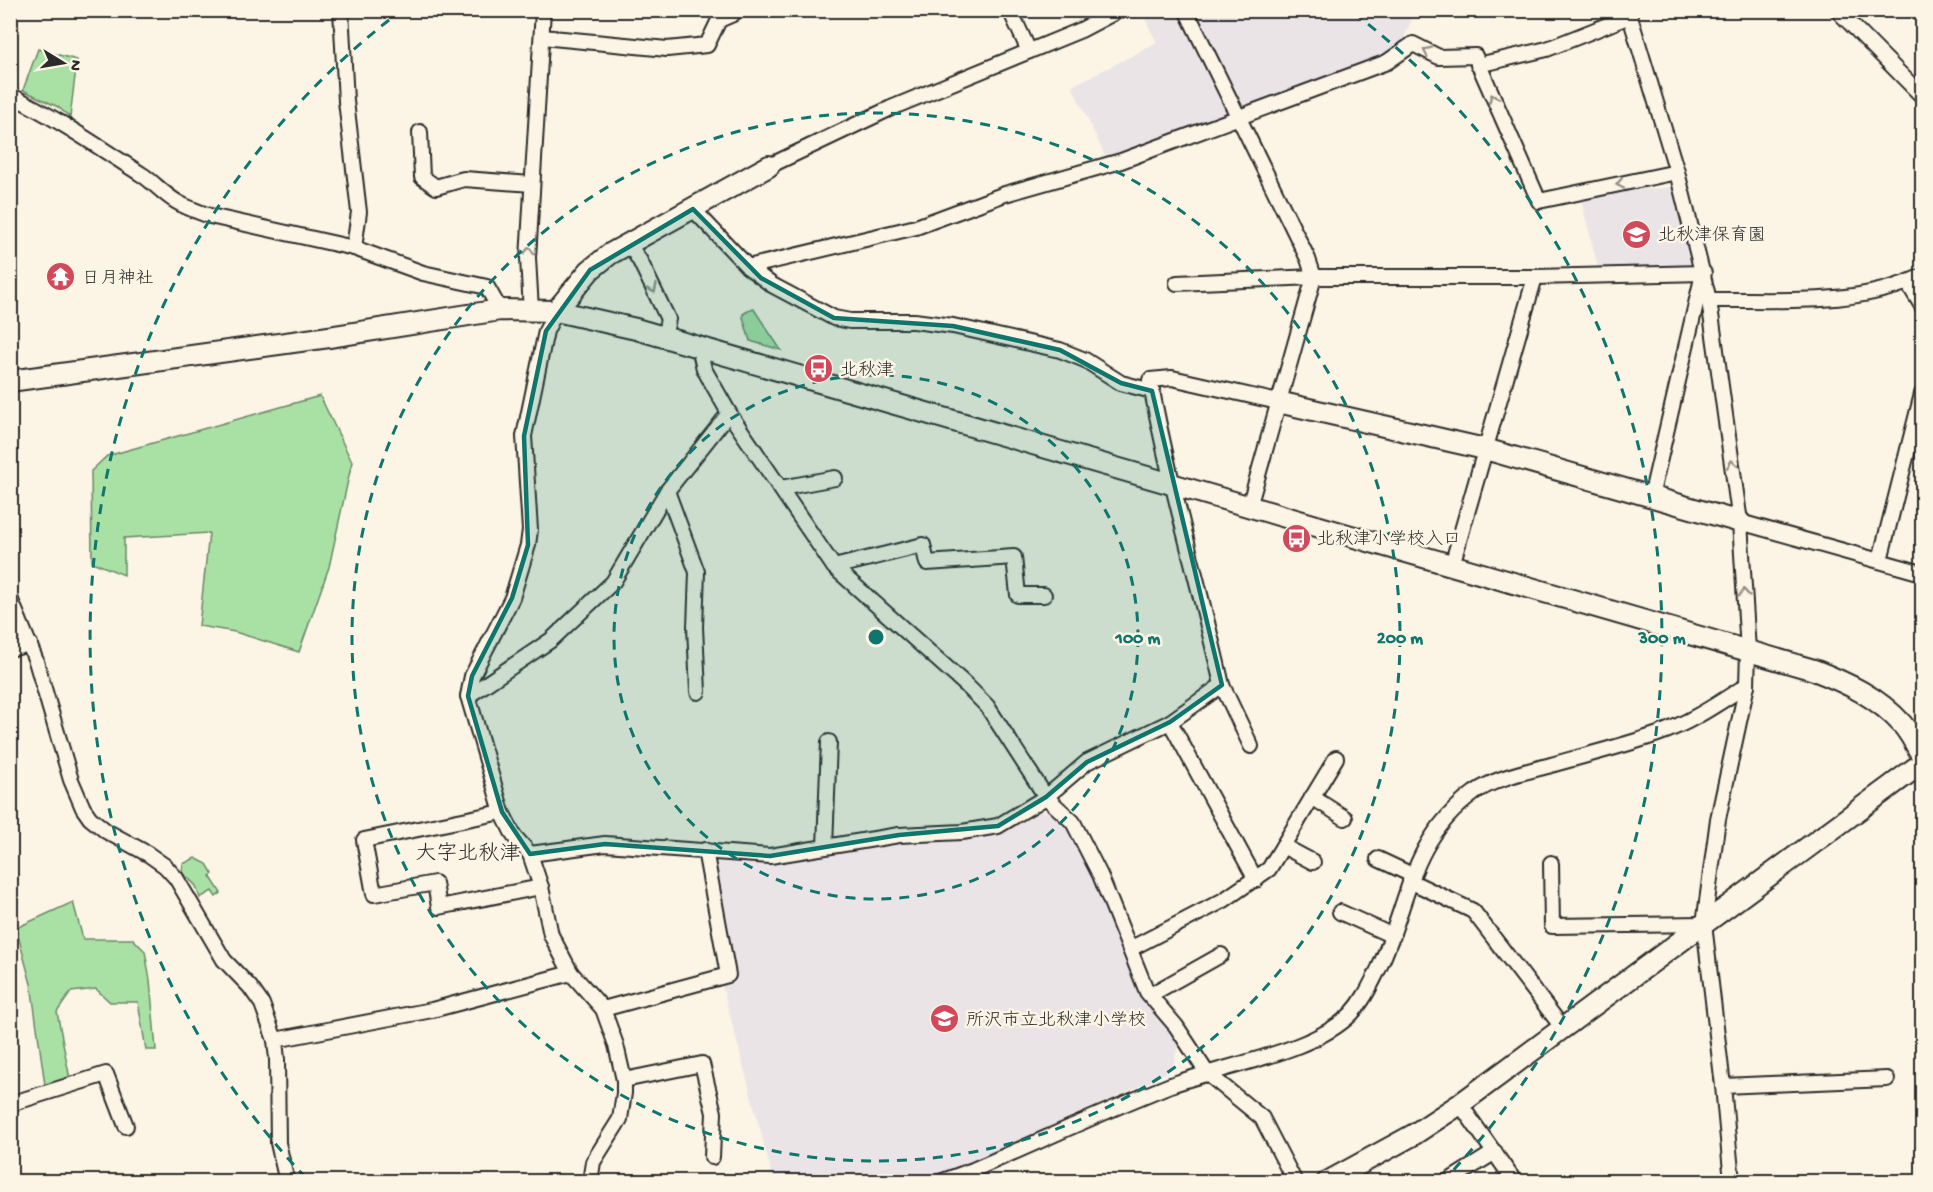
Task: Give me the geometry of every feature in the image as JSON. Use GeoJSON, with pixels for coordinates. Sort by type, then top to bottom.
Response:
{"type":"FeatureCollection","features":[{"type":"Feature","properties":{"kind":"street"},"geometry":{"type":"LineString","coordinates":[[341,10],[346,101],[359,213],[354,248]]}},
{"type":"Feature","properties":{"kind":"street"},"geometry":{"type":"LineString","coordinates":[[531,310],[528,258],[538,124],[543,10]]}},
{"type":"Feature","properties":{"kind":"street"},"geometry":{"type":"LineString","coordinates":[[1010,10],[1029,51]]}},
{"type":"Feature","properties":{"kind":"street"},"geometry":{"type":"LineString","coordinates":[[590,1182],[593,1162],[620,1119],[624,1080],[616,1045],[603,1009],[571,973],[551,935],[541,887],[530,854],[514,836],[502,812],[468,696],[472,676],[512,598],[528,545],[530,530],[525,436],[546,331],[556,311],[590,270],[629,244],[769,166],[891,108],[1082,30],[1119,10]]}},
{"type":"Feature","properties":{"kind":"street"},"geometry":{"type":"LineString","coordinates":[[1186,10],[1314,277],[1248,507]]}},
{"type":"Feature","properties":{"kind":"street"},"geometry":{"type":"LineString","coordinates":[[1837,10],[1923,96]]}},
{"type":"Feature","properties":{"kind":"street"},"geometry":{"type":"LineString","coordinates":[[1478,65],[1547,49],[1629,13],[1677,172],[1704,273],[1740,522],[1748,651],[1747,685],[1718,819],[1704,924],[1732,1182]]}},
{"type":"Feature","properties":{"kind":"street"},"geometry":{"type":"LineString","coordinates":[[542,36],[667,49],[707,45],[719,20],[733,14]]}},
{"type":"Feature","properties":{"kind":"street"},"geometry":{"type":"LineString","coordinates":[[748,267],[916,227],[1005,194],[1121,161],[1387,62],[1413,44],[1440,57],[1475,56],[1539,201],[1677,172]]}},
{"type":"Feature","properties":{"kind":"street"},"geometry":{"type":"LineString","coordinates":[[10,94],[90,140],[153,182],[176,201],[195,210],[210,216],[354,248],[423,273],[487,287],[500,310]]}},
{"type":"Feature","properties":{"kind":"street"},"geometry":{"type":"LineString","coordinates":[[420,132],[422,177],[436,187],[464,179],[532,184]]}},
{"type":"Feature","properties":{"kind":"street"},"geometry":{"type":"LineString","coordinates":[[693,209],[748,267],[772,285],[834,318],[850,321],[914,321],[953,326],[1060,350],[1085,360],[1121,383],[1152,391]]}},
{"type":"Feature","properties":{"kind":"street"},"geometry":{"type":"LineString","coordinates":[[629,244],[640,261],[668,319],[664,338]]}},
{"type":"Feature","properties":{"kind":"street"},"geometry":{"type":"LineString","coordinates":[[1176,283],[1314,277],[1535,277],[1704,273]]}},
{"type":"Feature","properties":{"kind":"street"},"geometry":{"type":"LineString","coordinates":[[1651,497],[1704,273]]}},
{"type":"Feature","properties":{"kind":"street"},"geometry":{"type":"LineString","coordinates":[[1709,300],[1859,296],[1908,283],[1923,276]]}},
{"type":"Feature","properties":{"kind":"street"},"geometry":{"type":"LineString","coordinates":[[1452,565],[1535,277]]}},
{"type":"Feature","properties":{"kind":"street"},"geometry":{"type":"LineString","coordinates":[[1908,283],[1923,306]]}},
{"type":"Feature","properties":{"kind":"street"},"geometry":{"type":"LineString","coordinates":[[10,381],[329,337],[500,310],[556,311],[699,347],[1815,670],[1849,684],[1876,701],[1902,724],[1923,756]]}},
{"type":"Feature","properties":{"kind":"street"},"geometry":{"type":"LineString","coordinates":[[699,347],[704,369],[729,413],[834,567],[958,677],[987,706],[1046,797],[1073,822],[1101,875],[1150,995],[1176,1026],[1207,1073],[1262,1118],[1295,1182]]}},
{"type":"Feature","properties":{"kind":"street"},"geometry":{"type":"LineString","coordinates":[[1251,746],[1222,685],[1203,603],[1171,485],[1150,380],[1172,378],[1485,449],[1923,573]]}},
{"type":"Feature","properties":{"kind":"street"},"geometry":{"type":"LineString","coordinates":[[1880,560],[1923,394]]}},
{"type":"Feature","properties":{"kind":"street"},"geometry":{"type":"LineString","coordinates":[[468,696],[551,640],[613,582],[667,491],[729,413]]}},
{"type":"Feature","properties":{"kind":"street"},"geometry":{"type":"LineString","coordinates":[[781,488],[835,478]]}},
{"type":"Feature","properties":{"kind":"street"},"geometry":{"type":"LineString","coordinates":[[667,491],[697,573],[695,627],[698,692]]}},
{"type":"Feature","properties":{"kind":"street"},"geometry":{"type":"LineString","coordinates":[[834,567],[923,545],[927,563],[1014,557],[1018,596],[1044,595]]}},
{"type":"Feature","properties":{"kind":"street"},"geometry":{"type":"LineString","coordinates":[[10,598],[30,644],[71,780],[83,808],[90,818],[106,831],[148,854],[165,866],[176,878],[224,960],[250,987],[262,1004],[275,1040],[278,1143],[286,1182]]}},
{"type":"Feature","properties":{"kind":"street"},"geometry":{"type":"LineString","coordinates":[[10,650],[30,644]]}},
{"type":"Feature","properties":{"kind":"street"},"geometry":{"type":"LineString","coordinates":[[530,854],[605,844],[770,856],[899,835],[962,832],[998,826],[1046,797],[1087,762],[1170,722],[1222,685]]}},
{"type":"Feature","properties":{"kind":"street"},"geometry":{"type":"LineString","coordinates":[[940,1182],[1170,1085],[1289,1048],[1325,1033],[1351,1014],[1367,993],[1393,936],[1411,878],[1424,849],[1439,826],[1458,806],[1488,784],[1513,774],[1659,734],[1704,712],[1747,685]]}},
{"type":"Feature","properties":{"kind":"street"},"geometry":{"type":"LineString","coordinates":[[1170,722],[1256,880]]}},
{"type":"Feature","properties":{"kind":"street"},"geometry":{"type":"LineString","coordinates":[[825,847],[829,742]]}},
{"type":"Feature","properties":{"kind":"street"},"geometry":{"type":"LineString","coordinates":[[1130,949],[1224,900],[1269,869],[1336,758]]}},
{"type":"Feature","properties":{"kind":"street"},"geometry":{"type":"LineString","coordinates":[[1328,1182],[1413,1136],[1460,1104],[1923,763]]}},
{"type":"Feature","properties":{"kind":"street"},"geometry":{"type":"LineString","coordinates":[[1312,797],[1345,818]]}},
{"type":"Feature","properties":{"kind":"street"},"geometry":{"type":"LineString","coordinates":[[502,812],[364,840],[374,894],[435,883],[439,907],[541,887]]}},
{"type":"Feature","properties":{"kind":"street"},"geometry":{"type":"LineString","coordinates":[[1283,846],[1313,862]]}},
{"type":"Feature","properties":{"kind":"street"},"geometry":{"type":"LineString","coordinates":[[603,1009],[728,975],[705,850]]}},
{"type":"Feature","properties":{"kind":"street"},"geometry":{"type":"LineString","coordinates":[[1378,859],[1473,911],[1562,1027]]}},
{"type":"Feature","properties":{"kind":"street"},"geometry":{"type":"LineString","coordinates":[[1551,863],[1552,926],[1704,924]]}},
{"type":"Feature","properties":{"kind":"street"},"geometry":{"type":"LineString","coordinates":[[1340,912],[1393,936]]}},
{"type":"Feature","properties":{"kind":"street"},"geometry":{"type":"LineString","coordinates":[[1150,995],[1221,955]]}},
{"type":"Feature","properties":{"kind":"street"},"geometry":{"type":"LineString","coordinates":[[275,1040],[432,1010],[571,973]]}},
{"type":"Feature","properties":{"kind":"street"},"geometry":{"type":"LineString","coordinates":[[624,1080],[702,1064],[714,1113],[712,1157]]}},
{"type":"Feature","properties":{"kind":"street"},"geometry":{"type":"LineString","coordinates":[[10,1104],[106,1074],[126,1125]]}},
{"type":"Feature","properties":{"kind":"street"},"geometry":{"type":"LineString","coordinates":[[1723,1086],[1887,1079]]}},
{"type":"Feature","properties":{"kind":"street"},"geometry":{"type":"LineString","coordinates":[[1460,1104],[1515,1182]]}},
{"type":"Feature","properties":{"kind":"street"},"geometry":{"type":"LineString","coordinates":[[1447,1182],[1495,1152]]}},
{"type":"Feature","properties":{"kind":"highlighted area"},"geometry":{"type":"Polygon","coordinates":[[[693,209],[761,278],[834,318],[953,326],[1060,350],[1121,383],[1152,391],[1222,685],[1170,722],[1087,762],[1046,797],[998,826],[899,835],[770,856],[605,844],[530,854],[502,812],[468,696],[472,676],[512,598],[528,545],[524,436],[546,331],[590,270],[693,209]]]}},
{"type":"Feature","properties":{"kind":"shaded area"},"geometry":{"type":"Polygon","coordinates":[[[1412,10],[1414,14],[1403,41],[1376,58],[1109,164],[1072,86],[1157,43],[1141,11],[1412,10]]]}},
{"type":"Feature","properties":{"kind":"shaded area","name":"北秋津保育園"},"geometry":{"type":"Polygon","coordinates":[[[1675,187],[1691,267],[1598,267],[1581,200],[1622,191],[1675,187]]]}},
{"type":"Feature","properties":{"kind":"shaded area","name":"所沢市立北秋津小学校"},"geometry":{"type":"Polygon","coordinates":[[[1049,811],[1065,822],[1092,875],[1139,994],[1179,1043],[1172,1069],[1151,1081],[964,1166],[916,1181],[771,1181],[770,1167],[722,985],[734,983],[711,860],[715,855],[738,861],[765,861],[919,838],[961,839],[997,831],[1037,812],[1049,811]]]}},
{"type":"Feature","properties":{"kind":"green space"},"geometry":{"type":"Polygon","coordinates":[[[38,49],[77,60],[70,117],[58,107],[23,90],[38,49]]]}},
{"type":"Feature","properties":{"kind":"green space"},"geometry":{"type":"Polygon","coordinates":[[[753,308],[781,350],[750,341],[743,314],[753,308]]]}},
{"type":"Feature","properties":{"kind":"green space"},"geometry":{"type":"Polygon","coordinates":[[[320,396],[352,462],[329,567],[299,652],[235,632],[199,626],[209,533],[124,538],[124,575],[92,562],[91,471],[107,456],[320,396]]]}},
{"type":"Feature","properties":{"kind":"green space"},"geometry":{"type":"Polygon","coordinates":[[[195,858],[207,864],[213,874],[210,876],[221,893],[216,897],[212,891],[200,898],[196,886],[182,872],[183,864],[195,858]]]}},
{"type":"Feature","properties":{"kind":"green space"},"geometry":{"type":"Polygon","coordinates":[[[73,902],[83,939],[133,939],[145,951],[156,1050],[146,1050],[138,1002],[110,1002],[96,989],[71,992],[57,1012],[70,1079],[45,1085],[31,984],[16,928],[73,902]]]}},
{"type":"Feature","properties":{"kind":"place","name":"北秋津保育園"},"geometry":{"type":"Point","coordinates":[1637,234]}},
{"type":"Feature","properties":{"kind":"place","name":"日月神社"},"geometry":{"type":"Point","coordinates":[61,277]}},
{"type":"Feature","properties":{"kind":"place","name":"北秋津"},"geometry":{"type":"Point","coordinates":[819,369]}},
{"type":"Feature","properties":{"kind":"place","name":"北秋津小学校入口"},"geometry":{"type":"Point","coordinates":[1296,538]}},
{"type":"Feature","properties":{"kind":"place","name":"所沢市立北秋津小学校"},"geometry":{"type":"Point","coordinates":[945,1019]}},
{"type":"Feature","properties":{"kind":"district","name":"大字北秋津"},"geometry":{"type":"Point","coordinates":[468,852]}}]}
